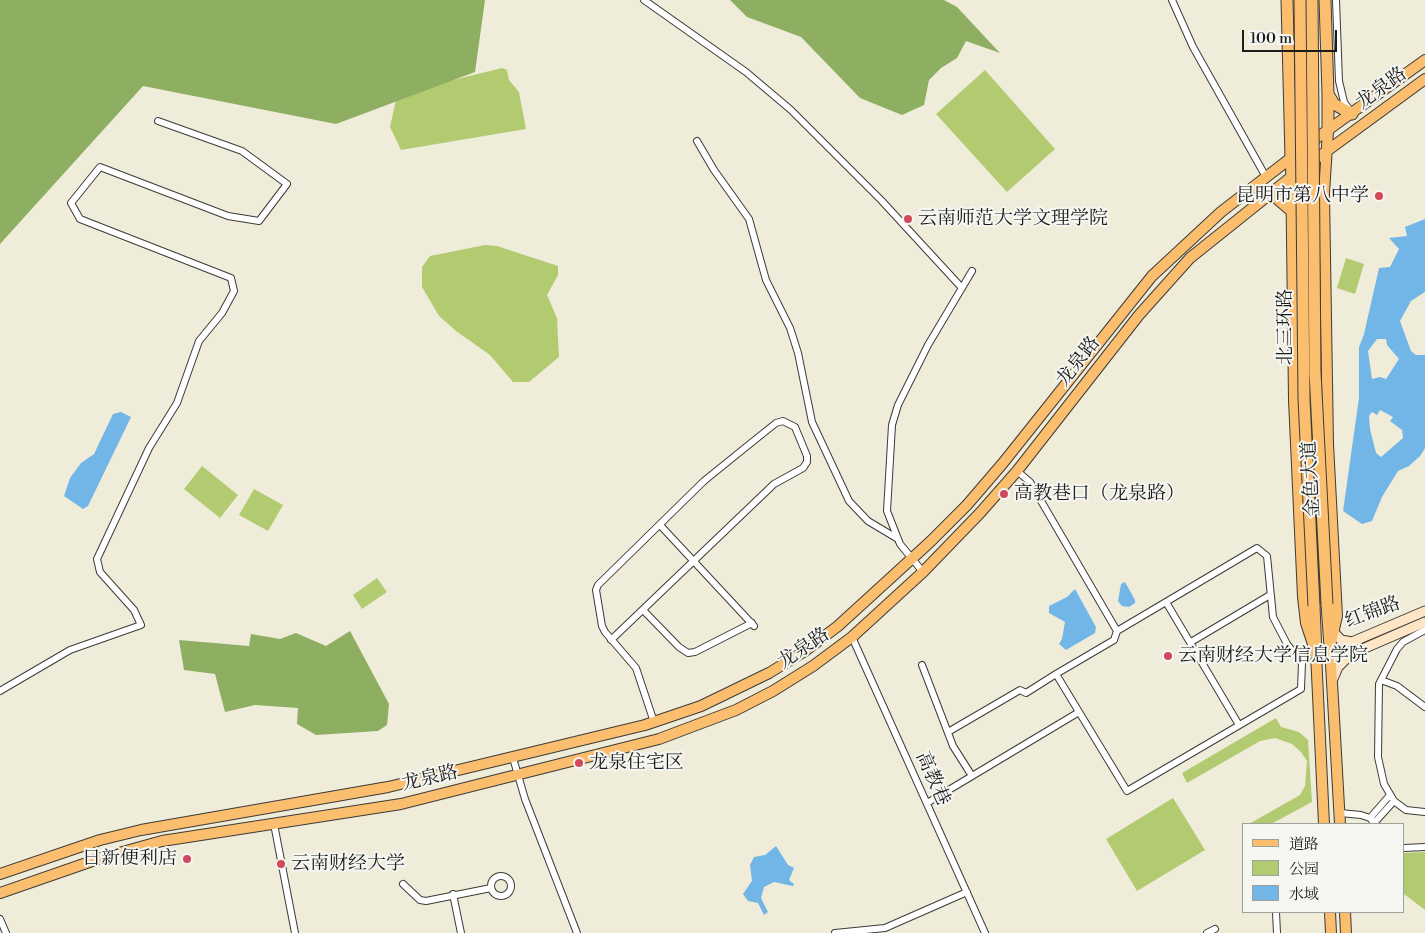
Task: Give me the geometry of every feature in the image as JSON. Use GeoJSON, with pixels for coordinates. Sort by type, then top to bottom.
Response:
{"type":"FeatureCollection","features":[{"type":"Feature","properties":{"kind":"highway"},"geometry":{"type":"LineString","coordinates":[[1287,0],[1291,158]]}},
{"type":"Feature","properties":{"kind":"highway","name":"北三环路"},"geometry":{"type":"LineString","coordinates":[[1300,0],[1304,399],[1316,652]]}},
{"type":"Feature","properties":{"kind":"highway","name":"北三环路"},"geometry":{"type":"LineString","coordinates":[[1312,0],[1315,372],[1326,604],[1330,647]]}},
{"type":"Feature","properties":{"kind":"highway"},"geometry":{"type":"LineString","coordinates":[[1325,0],[1328,131]]}},
{"type":"Feature","properties":{"kind":"highway"},"geometry":{"type":"LineString","coordinates":[[1328,94],[1334,104],[1352,114]]}},
{"type":"Feature","properties":{"kind":"main road","name":"龙泉路"},"geometry":{"type":"LineString","coordinates":[[0,874],[100,840],[141,830],[388,787],[513,758],[654,722],[701,706],[734,692],[804,652],[861,606],[930,542],[973,498],[1152,276],[1214,218],[1291,158],[1425,60]]}},
{"type":"Feature","properties":{"kind":"main road","name":"龙泉路"},"geometry":{"type":"LineString","coordinates":[[0,893],[128,850],[162,842],[401,804],[518,776],[659,739],[704,724],[773,691],[813,666],[852,637],[923,572],[980,513],[1016,471],[1139,315],[1177,273],[1230,224],[1425,79]]}},
{"type":"Feature","properties":{"kind":"main road","name":"金色大道"},"geometry":{"type":"LineString","coordinates":[[1328,131],[1325,244],[1328,444],[1337,616],[1330,647],[1340,823]]}},
{"type":"Feature","properties":{"kind":"main road","name":"金色大道"},"geometry":{"type":"LineString","coordinates":[[1291,158],[1294,400],[1303,597],[1306,623],[1316,652],[1324,823]]}},
{"type":"Feature","properties":{"kind":"main road"},"geometry":{"type":"LineString","coordinates":[[1266,197],[1276,198],[1291,211]]}},
{"type":"Feature","properties":{"kind":"main road"},"geometry":{"type":"LineString","coordinates":[[1293,245],[1299,237],[1308,234],[1318,236],[1325,244]]}},
{"type":"Feature","properties":{"kind":"main road"},"geometry":{"type":"LineString","coordinates":[[1330,913],[1331,933]]}},
{"type":"Feature","properties":{"kind":"main road"},"geometry":{"type":"LineString","coordinates":[[1345,913],[1346,933]]}},
{"type":"Feature","properties":{"kind":"street"},"geometry":{"type":"LineString","coordinates":[[644,0],[746,72],[791,110],[881,200],[962,288]]}},
{"type":"Feature","properties":{"kind":"street"},"geometry":{"type":"LineString","coordinates":[[1172,0],[1193,47],[1266,177]]}},
{"type":"Feature","properties":{"kind":"street"},"geometry":{"type":"LineString","coordinates":[[1336,0],[1339,80],[1344,102],[1352,114]]}},
{"type":"Feature","properties":{"kind":"street"},"geometry":{"type":"LineString","coordinates":[[0,691],[70,650],[141,625],[134,610],[100,572],[97,559],[150,448],[177,403],[199,341],[222,313],[234,291],[231,278],[80,219],[71,203],[100,168],[228,216],[259,221],[287,184],[242,151],[158,120]]}},
{"type":"Feature","properties":{"kind":"street"},"geometry":{"type":"LineString","coordinates":[[697,141],[714,170],[749,219],[766,280],[790,328],[798,353],[812,422],[849,501],[868,521],[898,539]]}},
{"type":"Feature","properties":{"kind":"street"},"geometry":{"type":"LineString","coordinates":[[923,572],[898,539],[887,511],[892,425],[898,404],[972,271]]}},
{"type":"Feature","properties":{"kind":"street"},"geometry":{"type":"LineString","coordinates":[[612,640],[774,484],[803,468],[807,456],[795,427],[783,421],[776,423],[704,481],[596,590],[602,626],[612,640],[639,674],[654,722]]}},
{"type":"Feature","properties":{"kind":"street"},"geometry":{"type":"LineString","coordinates":[[1016,471],[1030,482],[1117,632]]}},
{"type":"Feature","properties":{"kind":"street"},"geometry":{"type":"LineString","coordinates":[[643,610],[679,648],[688,653],[695,652],[753,625],[660,525]]}},
{"type":"Feature","properties":{"kind":"street"},"geometry":{"type":"LineString","coordinates":[[948,732],[1020,690],[1026,693],[1056,674],[1114,640],[1117,632],[1257,548],[1267,556],[1273,617],[1287,644],[1302,663],[1301,689],[1127,791],[1056,674]]}},
{"type":"Feature","properties":{"kind":"street"},"geometry":{"type":"LineString","coordinates":[[1191,642],[1270,595]]}},
{"type":"Feature","properties":{"kind":"street"},"geometry":{"type":"LineString","coordinates":[[1166,602],[1239,725]]}},
{"type":"Feature","properties":{"kind":"street","name":"红锦路"},"geometry":{"type":"LineString","coordinates":[[1334,634],[1341,640],[1352,642],[1425,611]]}},
{"type":"Feature","properties":{"kind":"street"},"geometry":{"type":"LineString","coordinates":[[1328,621],[1334,634]]}},
{"type":"Feature","properties":{"kind":"street","name":"红锦路"},"geometry":{"type":"LineString","coordinates":[[1333,679],[1338,668],[1351,654],[1425,622]]}},
{"type":"Feature","properties":{"kind":"street"},"geometry":{"type":"LineString","coordinates":[[1425,630],[1403,642],[1397,649],[1379,684],[1378,757],[1384,784],[1392,798],[1406,810],[1425,812]]}},
{"type":"Feature","properties":{"kind":"street","name":"高教巷"},"geometry":{"type":"LineString","coordinates":[[852,637],[986,933]]}},
{"type":"Feature","properties":{"kind":"street"},"geometry":{"type":"LineString","coordinates":[[922,665],[953,746],[972,776]]}},
{"type":"Feature","properties":{"kind":"street"},"geometry":{"type":"LineString","coordinates":[[1381,680],[1397,686],[1425,707]]}},
{"type":"Feature","properties":{"kind":"street"},"geometry":{"type":"LineString","coordinates":[[927,803],[1079,712]]}},
{"type":"Feature","properties":{"kind":"street"},"geometry":{"type":"LineString","coordinates":[[513,758],[577,933]]}},
{"type":"Feature","properties":{"kind":"street"},"geometry":{"type":"LineString","coordinates":[[1340,812],[1353,812],[1373,821],[1392,798]]}},
{"type":"Feature","properties":{"kind":"street"},"geometry":{"type":"LineString","coordinates":[[274,824],[295,933]]}},
{"type":"Feature","properties":{"kind":"street"},"geometry":{"type":"LineString","coordinates":[[1405,848],[1425,847]]}},
{"type":"Feature","properties":{"kind":"street"},"geometry":{"type":"LineString","coordinates":[[403,884],[420,900],[431,900],[453,894],[491,888]]}},
{"type":"Feature","properties":{"kind":"street"},"geometry":{"type":"LineString","coordinates":[[835,933],[885,928],[967,892]]}},
{"type":"Feature","properties":{"kind":"street"},"geometry":{"type":"LineString","coordinates":[[453,894],[461,933]]}},
{"type":"Feature","properties":{"kind":"street"},"geometry":{"type":"LineString","coordinates":[[1276,913],[1277,933]]}},
{"type":"Feature","properties":{"kind":"street"},"geometry":{"type":"LineString","coordinates":[[0,919],[6,933]]}},
{"type":"Feature","properties":{"kind":"street"},"geometry":{"type":"LineString","coordinates":[[1207,933],[1215,929]]}},
{"type":"Feature","properties":{"kind":"green space"},"geometry":{"type":"Polygon","coordinates":[[[0,0],[485,0],[475,72],[336,124],[143,86],[0,244],[0,0]]]}},
{"type":"Feature","properties":{"kind":"green space"},"geometry":{"type":"Polygon","coordinates":[[[730,0],[944,0],[957,7],[1000,53],[966,41],[957,58],[941,68],[929,80],[924,105],[902,115],[860,98],[801,37],[747,17],[730,0]]]}},
{"type":"Feature","properties":{"kind":"green space"},"geometry":{"type":"Polygon","coordinates":[[[502,68],[507,70],[509,80],[519,92],[526,129],[401,150],[390,127],[396,100],[404,92],[502,68]]]}},
{"type":"Feature","properties":{"kind":"green space"},"geometry":{"type":"Polygon","coordinates":[[[985,70],[1055,149],[1007,192],[936,114],[985,70]]]}},
{"type":"Feature","properties":{"kind":"green space"},"geometry":{"type":"Polygon","coordinates":[[[485,245],[497,246],[558,266],[558,275],[547,295],[557,318],[559,357],[529,382],[513,382],[490,355],[456,331],[439,316],[422,287],[422,267],[430,256],[485,245]]]}},
{"type":"Feature","properties":{"kind":"green space"},"geometry":{"type":"Polygon","coordinates":[[[1346,258],[1364,264],[1355,294],[1337,288],[1346,258]]]}},
{"type":"Feature","properties":{"kind":"green space"},"geometry":{"type":"Polygon","coordinates":[[[202,466],[238,495],[220,518],[184,489],[202,466]]]}},
{"type":"Feature","properties":{"kind":"green space"},"geometry":{"type":"Polygon","coordinates":[[[254,489],[283,505],[268,531],[239,515],[254,489]]]}},
{"type":"Feature","properties":{"kind":"green space"},"geometry":{"type":"Polygon","coordinates":[[[377,578],[387,592],[362,609],[353,595],[377,578]]]}},
{"type":"Feature","properties":{"kind":"green space"},"geometry":{"type":"Polygon","coordinates":[[[350,631],[389,704],[387,725],[378,731],[316,735],[297,724],[298,708],[255,705],[225,712],[215,674],[184,670],[179,640],[249,646],[251,634],[280,639],[296,633],[326,646],[350,631]]]}},
{"type":"Feature","properties":{"kind":"green space"},"geometry":{"type":"Polygon","coordinates":[[[1276,718],[1281,727],[1299,732],[1308,740],[1312,802],[1273,823],[1251,823],[1300,795],[1305,786],[1307,761],[1292,744],[1275,738],[1260,741],[1187,783],[1182,773],[1276,718]]]}},
{"type":"Feature","properties":{"kind":"green space"},"geometry":{"type":"Polygon","coordinates":[[[1173,798],[1205,850],[1137,891],[1106,839],[1173,798]]]}},
{"type":"Feature","properties":{"kind":"green space"},"geometry":{"type":"Polygon","coordinates":[[[1425,852],[1425,910],[1405,895],[1405,853],[1425,852]]]}},
{"type":"Feature","properties":{"kind":"water"},"geometry":{"type":"Polygon","coordinates":[[[1425,219],[1425,292],[1411,301],[1400,321],[1411,351],[1416,355],[1425,355],[1425,448],[1420,456],[1409,466],[1398,471],[1382,497],[1372,521],[1362,524],[1343,511],[1359,398],[1359,347],[1364,334],[1379,268],[1390,267],[1399,249],[1389,238],[1407,236],[1405,227],[1425,219]],[[1377,339],[1368,351],[1372,379],[1380,377],[1386,379],[1399,359],[1387,345],[1386,339],[1377,339]],[[1380,410],[1377,415],[1372,412],[1369,416],[1376,453],[1381,457],[1403,438],[1402,430],[1390,421],[1393,417],[1380,410]]]}},
{"type":"Feature","properties":{"kind":"water"},"geometry":{"type":"Polygon","coordinates":[[[121,412],[131,417],[88,506],[83,509],[64,496],[70,478],[81,463],[94,454],[113,414],[121,412]]]}},
{"type":"Feature","properties":{"kind":"water"},"geometry":{"type":"Polygon","coordinates":[[[1125,582],[1135,600],[1135,603],[1129,607],[1122,606],[1118,601],[1121,584],[1125,582]]]}},
{"type":"Feature","properties":{"kind":"water"},"geometry":{"type":"Polygon","coordinates":[[[1075,589],[1096,627],[1095,633],[1066,650],[1059,644],[1062,639],[1065,622],[1049,613],[1049,606],[1067,597],[1075,589]]]}},
{"type":"Feature","properties":{"kind":"water"},"geometry":{"type":"Polygon","coordinates":[[[776,846],[788,865],[794,868],[789,880],[794,884],[793,886],[774,882],[764,887],[761,898],[768,912],[764,915],[758,903],[748,901],[743,894],[752,881],[750,865],[754,857],[765,855],[776,846]]]}},
{"type":"Feature","properties":{"kind":"place","name":"昆明市第八中学"},"geometry":{"type":"Point","coordinates":[1379,196]}},
{"type":"Feature","properties":{"kind":"place","name":"云南师范大学文理学院"},"geometry":{"type":"Point","coordinates":[908,219]}},
{"type":"Feature","properties":{"kind":"place","name":"高教巷口（龙泉路）"},"geometry":{"type":"Point","coordinates":[1004,494]}},
{"type":"Feature","properties":{"kind":"place","name":"云南财经大学信息学院"},"geometry":{"type":"Point","coordinates":[1168,656]}},
{"type":"Feature","properties":{"kind":"place","name":"龙泉住宅区"},"geometry":{"type":"Point","coordinates":[579,763]}},
{"type":"Feature","properties":{"kind":"place","name":"日新便利店"},"geometry":{"type":"Point","coordinates":[187,859]}},
{"type":"Feature","properties":{"kind":"place","name":"云南财经大学"},"geometry":{"type":"Point","coordinates":[281,864]}}]}
